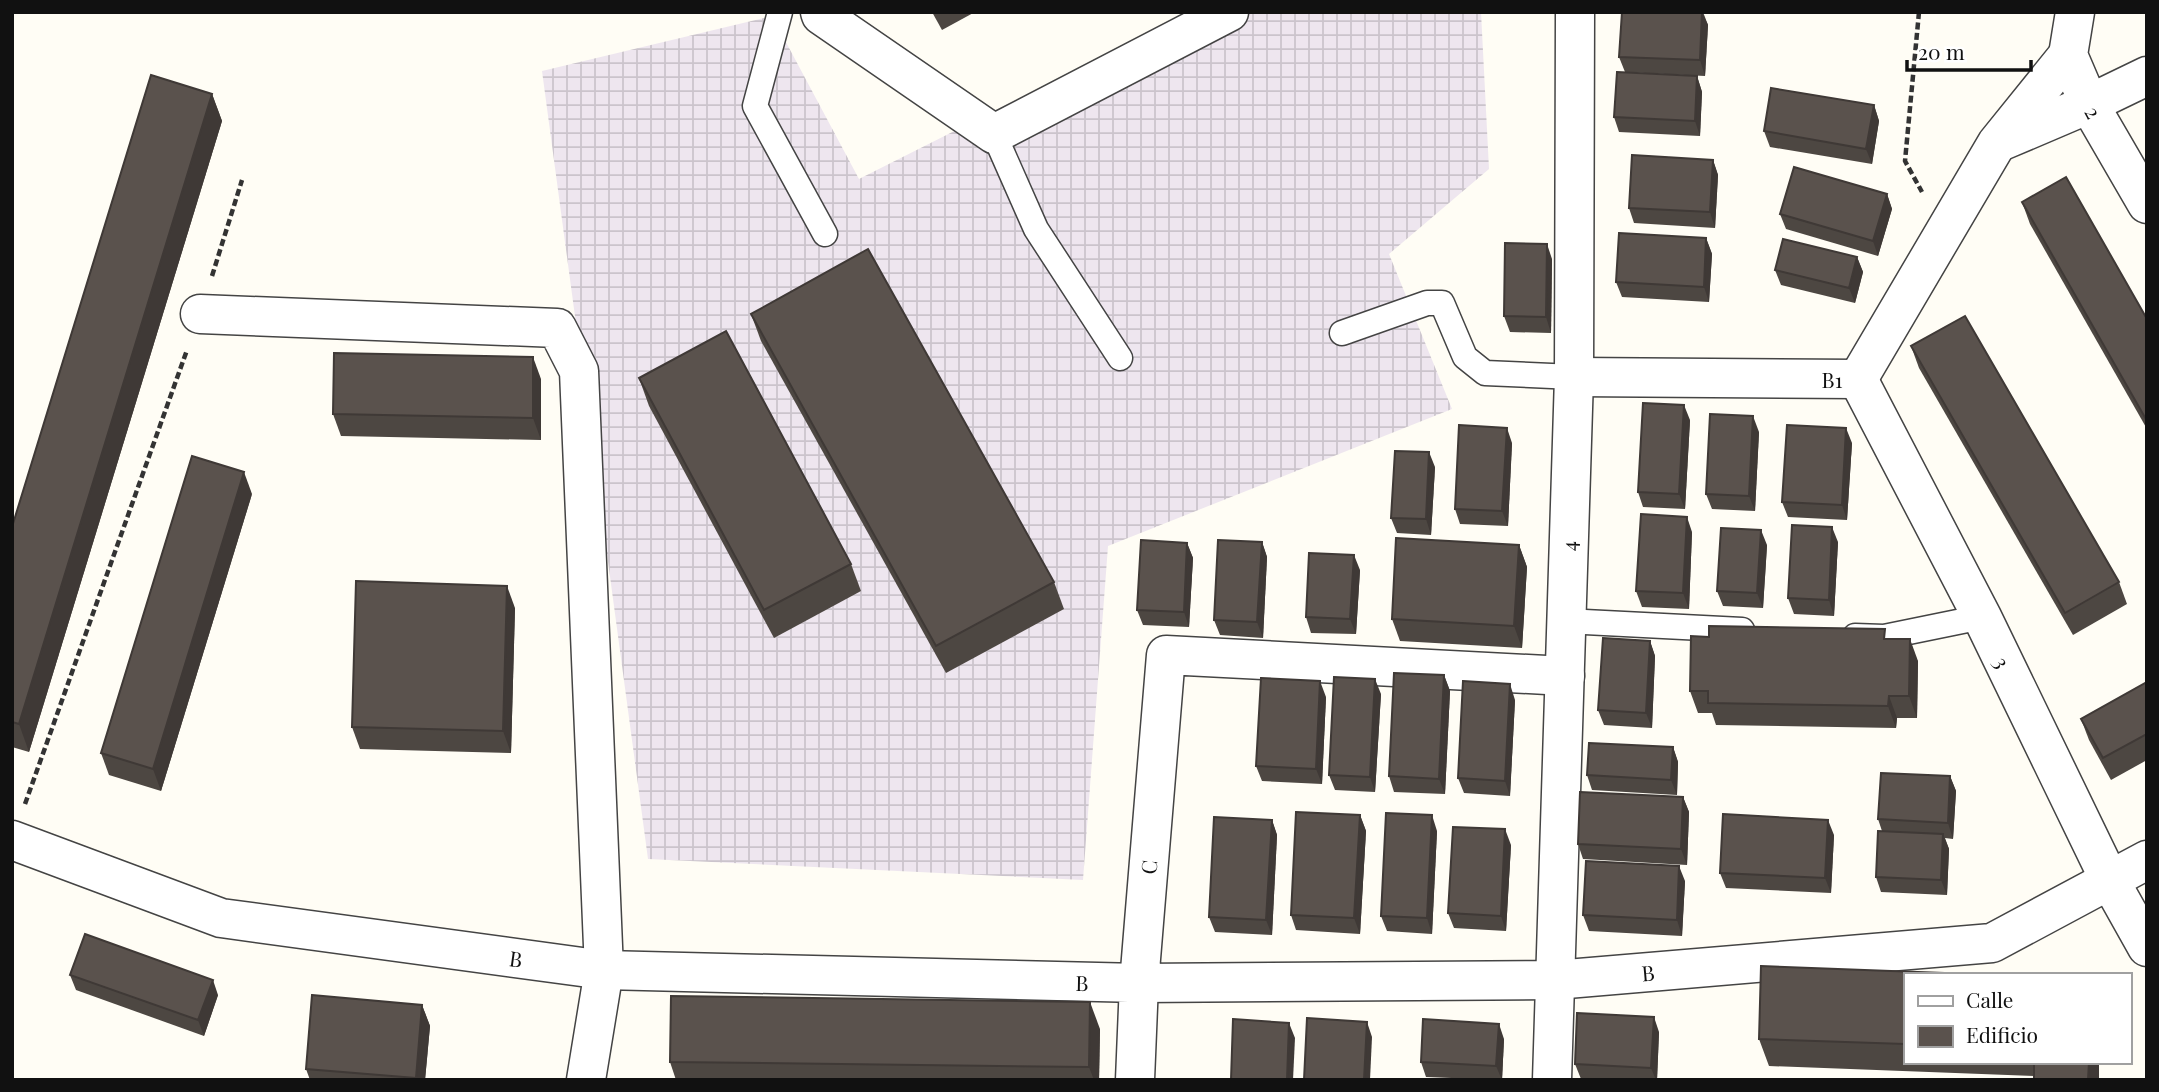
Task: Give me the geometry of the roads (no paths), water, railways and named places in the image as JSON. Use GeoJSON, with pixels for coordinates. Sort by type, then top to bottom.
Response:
{"type":"FeatureCollection","features":[{"type":"Feature","properties":{"kind":"street"},"geometry":{"type":"LineString","coordinates":[[820,12],[994,134],[1228,12]]}},
{"type":"Feature","properties":{"kind":"street","name":"4"},"geometry":{"type":"LineString","coordinates":[[1552,1080],[1574,377],[1575,12]]}},
{"type":"Feature","properties":{"kind":"street"},"geometry":{"type":"LineString","coordinates":[[2068,55],[2075,12]]}},
{"type":"Feature","properties":{"kind":"street","name":"B1"},"geometry":{"type":"LineString","coordinates":[[1574,377],[1858,379],[1997,143],[2068,55]]}},
{"type":"Feature","properties":{"kind":"street","name":"2"},"geometry":{"type":"LineString","coordinates":[[2068,55],[2089,104],[2147,204]]}},
{"type":"Feature","properties":{"kind":"street"},"geometry":{"type":"LineString","coordinates":[[1997,143],[2147,76]]}},
{"type":"Feature","properties":{"kind":"street"},"geometry":{"type":"LineString","coordinates":[[200,314],[557,328],[579,371],[604,970],[586,1080]]}},
{"type":"Feature","properties":{"kind":"street","name":"3"},"geometry":{"type":"LineString","coordinates":[[1858,379],[1982,617],[2110,881],[2147,947]]}},
{"type":"Feature","properties":{"kind":"street","name":"C"},"geometry":{"type":"LineString","coordinates":[[1135,1080],[1139,983],[1166,654],[1565,676]]}},
{"type":"Feature","properties":{"kind":"street","name":"B"},"geometry":{"type":"LineString","coordinates":[[17,826],[221,918],[604,970],[1139,983],[1555,981],[1992,943],[2147,860]]}},
{"type":"Feature","properties":{"kind":"lane"},"geometry":{"type":"LineString","coordinates":[[780,12],[755,106],[825,234]]}},
{"type":"Feature","properties":{"kind":"lane"},"geometry":{"type":"LineString","coordinates":[[994,134],[1035,229],[1120,358]]}},
{"type":"Feature","properties":{"kind":"lane"},"geometry":{"type":"LineString","coordinates":[[1342,333],[1427,303],[1442,303],[1465,358],[1485,373],[1574,377]]}},
{"type":"Feature","properties":{"kind":"lane"},"geometry":{"type":"LineString","coordinates":[[1828,635],[1884,638],[1982,617]]}},
{"type":"Feature","properties":{"kind":"lane"},"geometry":{"type":"LineString","coordinates":[[1565,621],[1759,631]]}}]}
